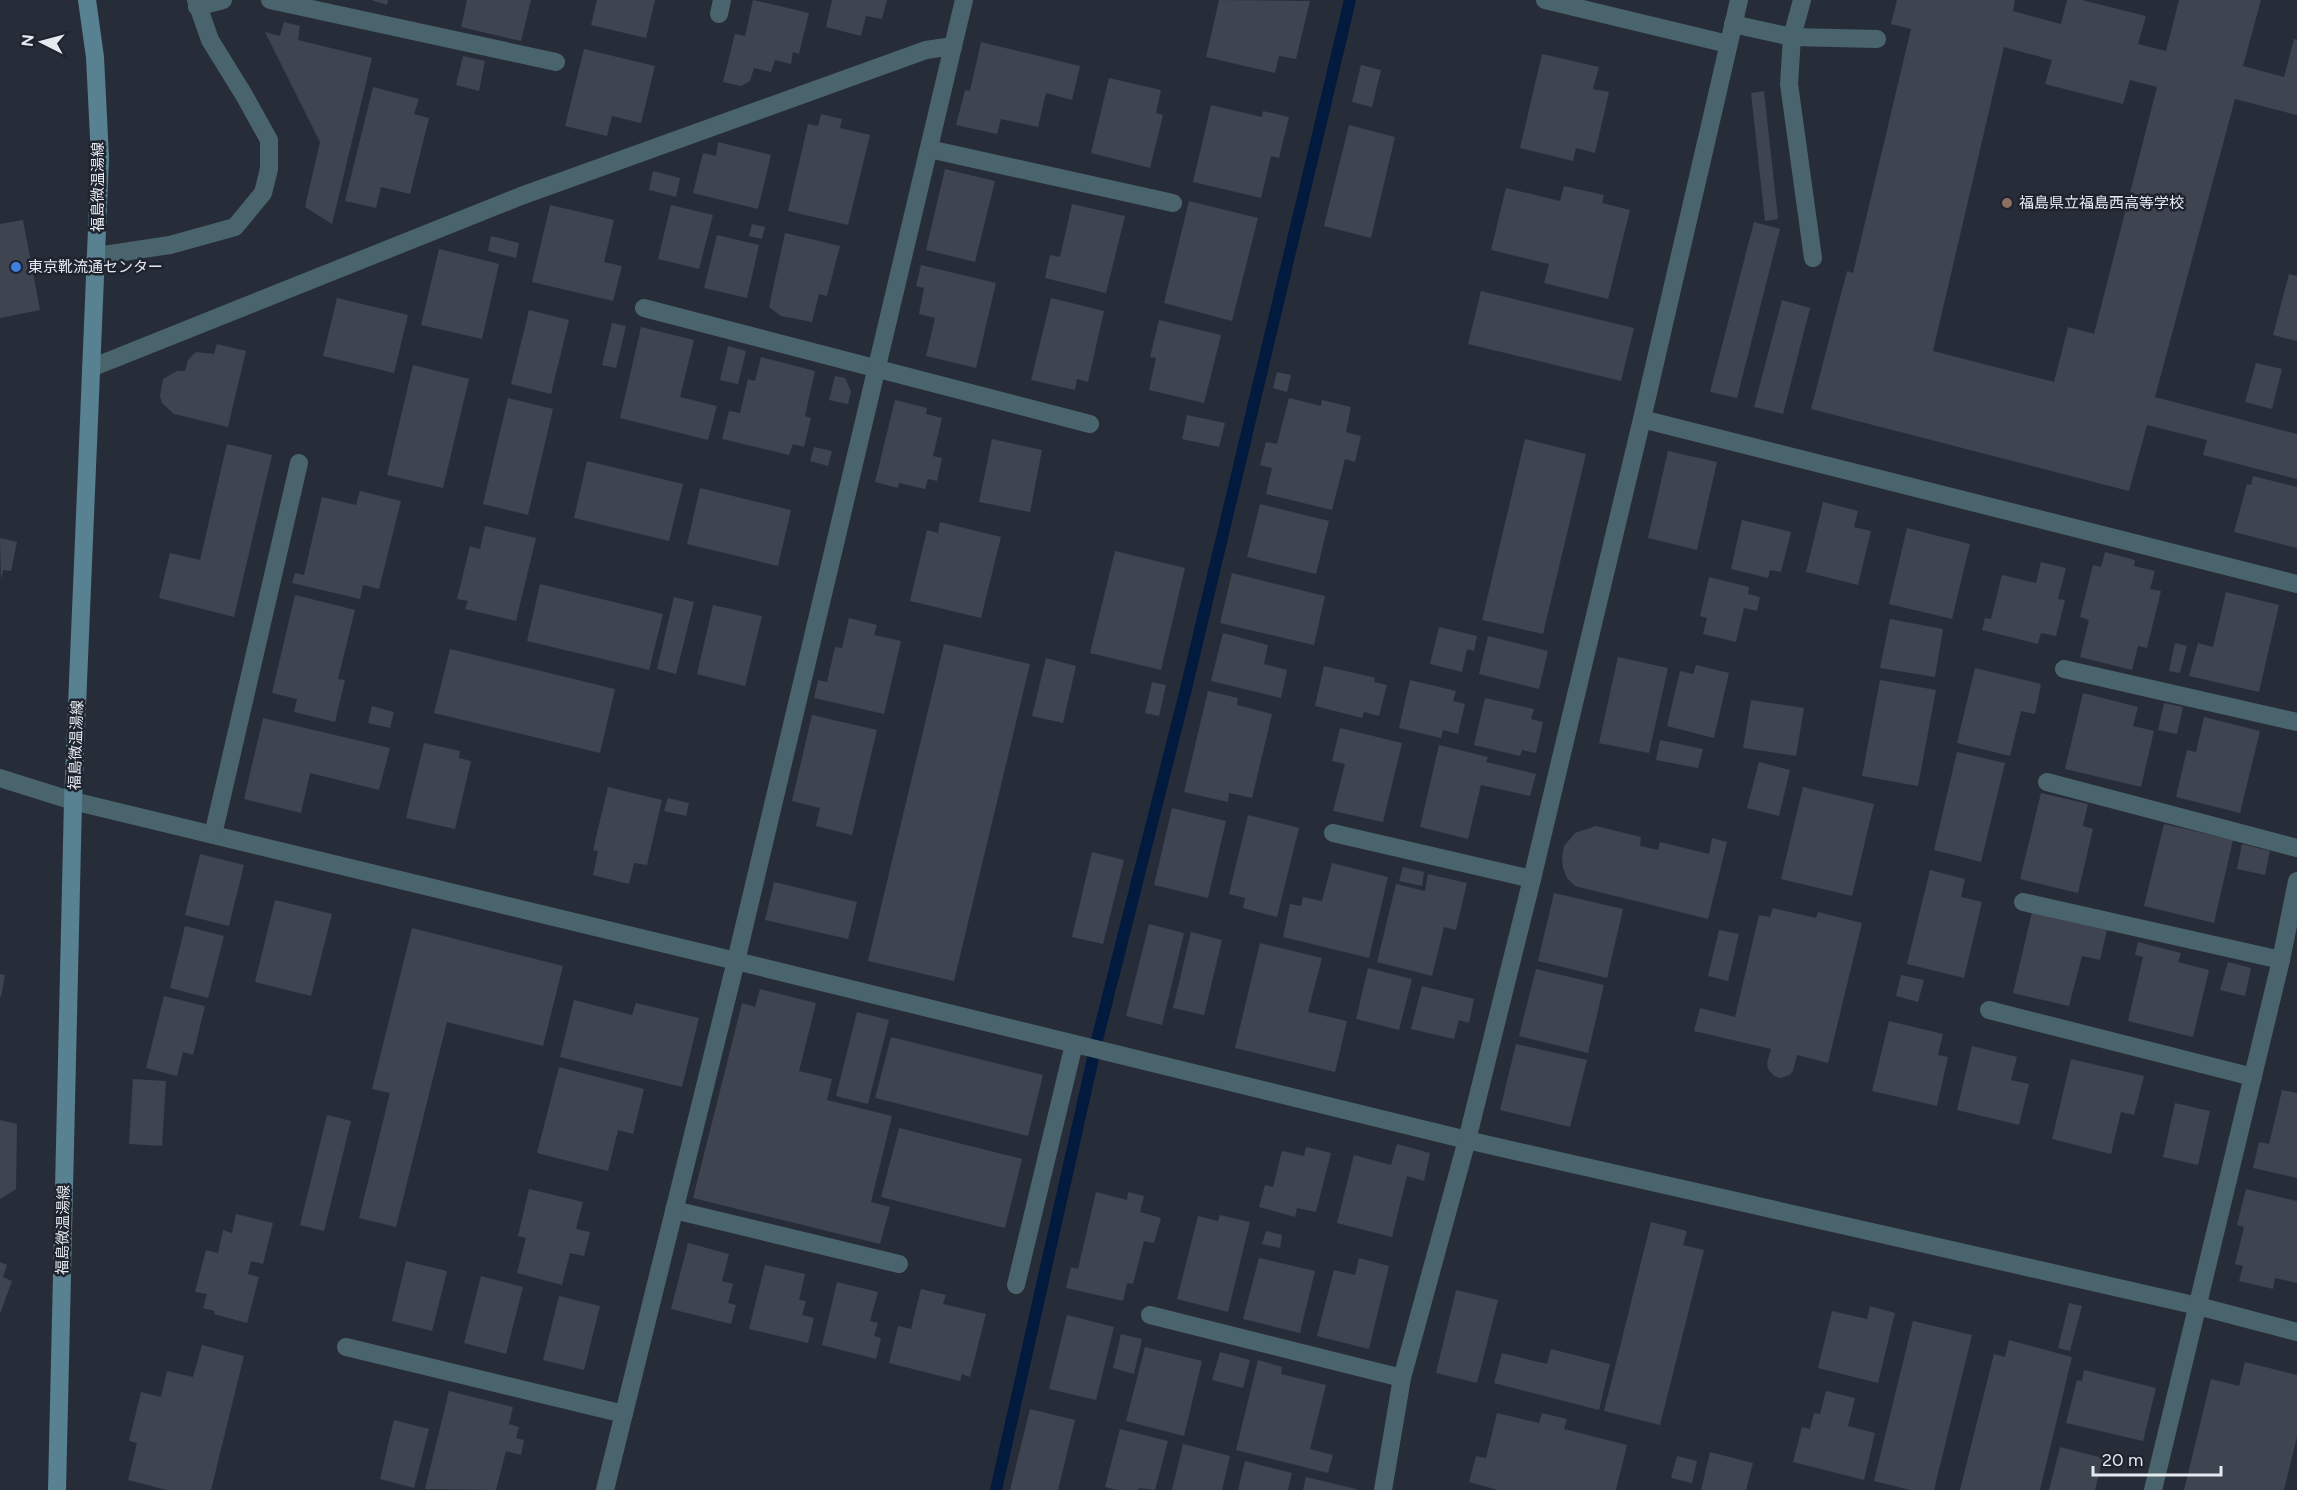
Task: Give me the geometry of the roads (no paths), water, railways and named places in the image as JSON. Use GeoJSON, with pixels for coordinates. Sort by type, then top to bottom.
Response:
{"type":"FeatureCollection","features":[{"type":"Feature","properties":{"kind":"main road","name":"福島微温湯線"},"geometry":{"type":"LineString","coordinates":[[57,1490],[73,801],[100,158],[95,57],[87,0]]}},
{"type":"Feature","properties":{"kind":"street"},"geometry":{"type":"LineString","coordinates":[[97,256],[170,245],[235,226],[263,193],[269,169],[268,140],[244,95],[210,40],[196,3],[223,0]]}},
{"type":"Feature","properties":{"kind":"street"},"geometry":{"type":"LineString","coordinates":[[270,0],[556,62]]}},
{"type":"Feature","properties":{"kind":"street"},"geometry":{"type":"LineString","coordinates":[[605,1490],[736,961],[964,0]]}},
{"type":"Feature","properties":{"kind":"street"},"geometry":{"type":"LineString","coordinates":[[1545,0],[1728,44]]}},
{"type":"Feature","properties":{"kind":"street"},"geometry":{"type":"LineString","coordinates":[[1383,1490],[1402,1378],[1467,1140],[1532,879],[1739,0]]}},
{"type":"Feature","properties":{"kind":"street"},"geometry":{"type":"LineString","coordinates":[[1802,0],[1792,37],[1789,84],[1813,258]]}},
{"type":"Feature","properties":{"kind":"street"},"geometry":{"type":"LineString","coordinates":[[1733,24],[1792,37],[1877,39]]}},
{"type":"Feature","properties":{"kind":"street"},"geometry":{"type":"LineString","coordinates":[[91,368],[521,196],[926,50],[953,46]]}},
{"type":"Feature","properties":{"kind":"street"},"geometry":{"type":"LineString","coordinates":[[929,149],[1173,203]]}},
{"type":"Feature","properties":{"kind":"street"},"geometry":{"type":"LineString","coordinates":[[644,309],[1090,424]]}},
{"type":"Feature","properties":{"kind":"street"},"geometry":{"type":"LineString","coordinates":[[1642,419],[2297,584]]}},
{"type":"Feature","properties":{"kind":"street"},"geometry":{"type":"LineString","coordinates":[[213,835],[299,463]]}},
{"type":"Feature","properties":{"kind":"street"},"geometry":{"type":"LineString","coordinates":[[2064,669],[2297,722]]}},
{"type":"Feature","properties":{"kind":"street"},"geometry":{"type":"LineString","coordinates":[[0,778],[73,801],[1467,1140],[2198,1306],[2297,1332]]}},
{"type":"Feature","properties":{"kind":"street"},"geometry":{"type":"LineString","coordinates":[[2047,782],[2297,848]]}},
{"type":"Feature","properties":{"kind":"street"},"geometry":{"type":"LineString","coordinates":[[1333,832],[1532,879]]}},
{"type":"Feature","properties":{"kind":"street"},"geometry":{"type":"LineString","coordinates":[[2153,1490],[2281,960],[2297,881]]}},
{"type":"Feature","properties":{"kind":"street"},"geometry":{"type":"LineString","coordinates":[[2023,902],[2281,960]]}},
{"type":"Feature","properties":{"kind":"street"},"geometry":{"type":"LineString","coordinates":[[1989,1010],[2253,1077]]}},
{"type":"Feature","properties":{"kind":"street"},"geometry":{"type":"LineString","coordinates":[[1016,1285],[1074,1044]]}},
{"type":"Feature","properties":{"kind":"street"},"geometry":{"type":"LineString","coordinates":[[674,1210],[899,1264]]}},
{"type":"Feature","properties":{"kind":"street"},"geometry":{"type":"LineString","coordinates":[[1150,1315],[1402,1378]]}},
{"type":"Feature","properties":{"kind":"street"},"geometry":{"type":"LineString","coordinates":[[346,1347],[624,1414]]}},
{"type":"Feature","properties":{"kind":"waterway"},"geometry":{"type":"LineString","coordinates":[[996,1490],[1098,1036],[1186,689],[1350,0]]}},
{"type":"Feature","properties":{"kind":"place","name":"福島県立福島西高等学校"},"geometry":{"type":"Point","coordinates":[2007,203]}},
{"type":"Feature","properties":{"kind":"place","name":"東京靴流通センター"},"geometry":{"type":"Point","coordinates":[16,267]}}]}
